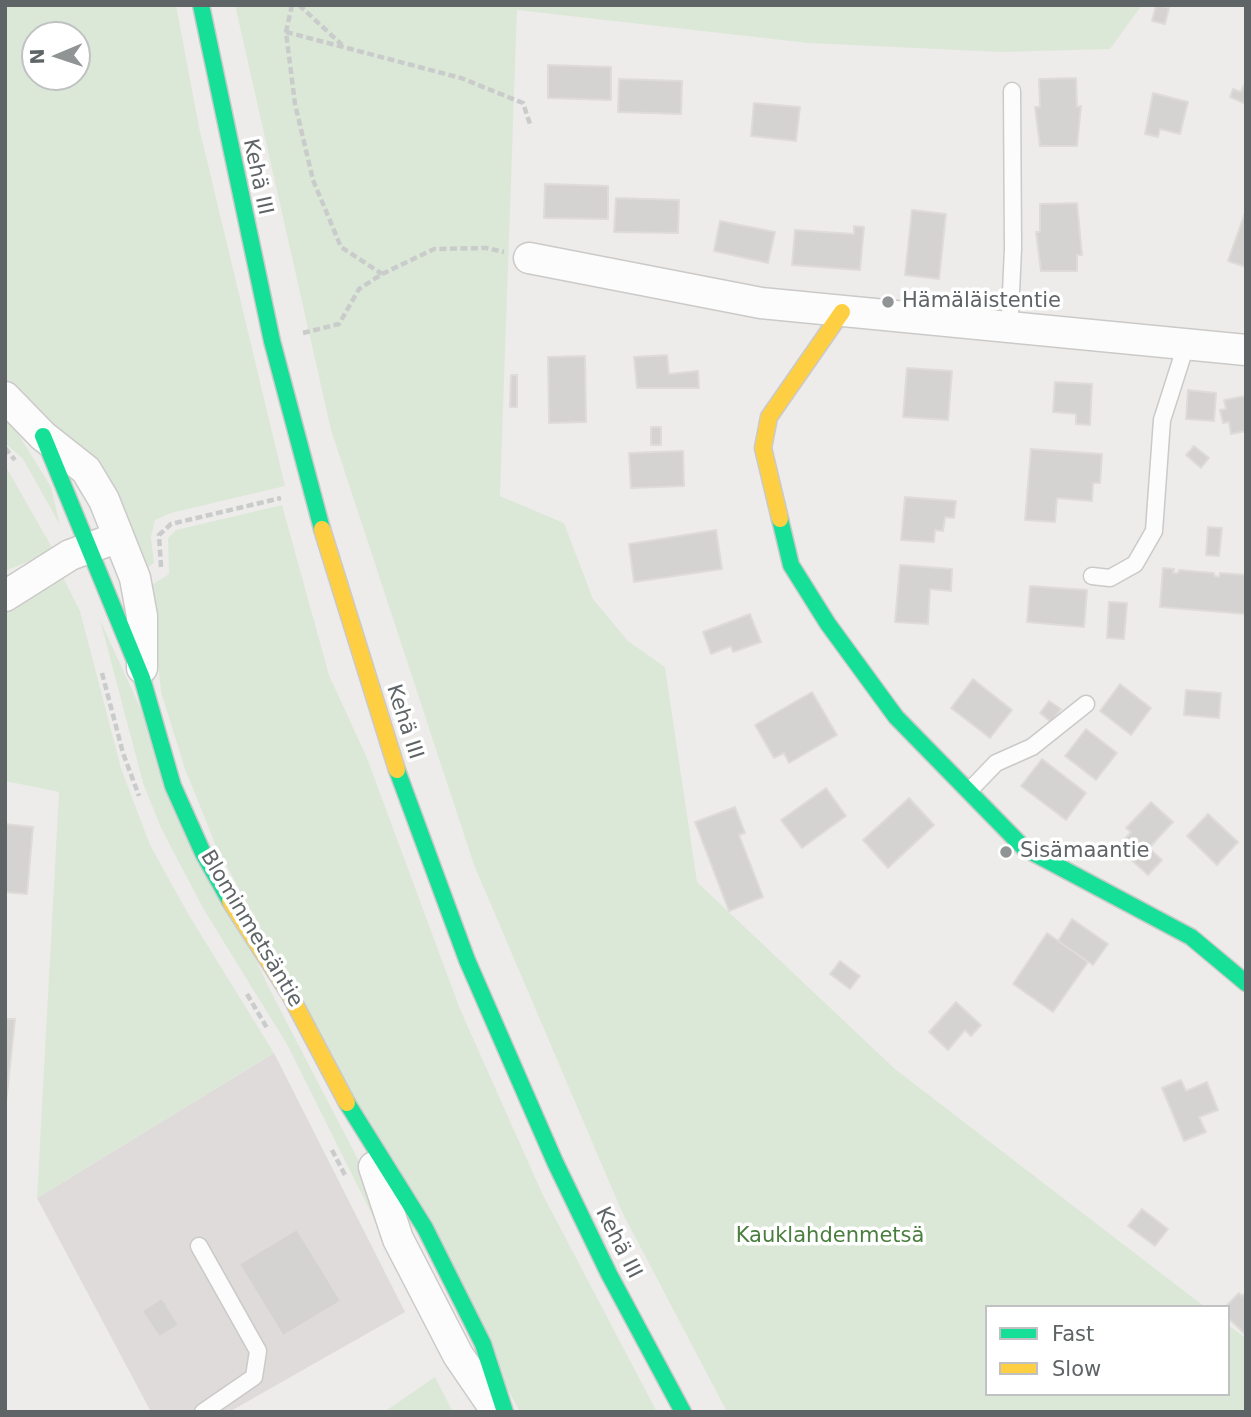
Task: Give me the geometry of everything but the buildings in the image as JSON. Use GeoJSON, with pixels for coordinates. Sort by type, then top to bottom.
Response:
{"type":"FeatureCollection","features":[{"type":"Feature","properties":{"kind":"main road","name":"Kehä III"},"geometry":{"type":"LineString","coordinates":[[201,5],[272,341],[310,491],[393,760],[467,960],[555,1162],[609,1274],[683,1412]]}},
{"type":"Feature","properties":{"kind":"main road"},"geometry":{"type":"LineString","coordinates":[[842,312],[769,417],[763,448],[791,565],[851,656],[896,717],[1024,848],[1191,937],[1246,983]]}},
{"type":"Feature","properties":{"kind":"main road","name":"Blominmetsäntie"},"geometry":{"type":"LineString","coordinates":[[43,436],[142,678],[173,786],[204,853],[230,902],[302,1015],[363,1133],[425,1228],[483,1344],[505,1412]]}},
{"type":"Feature","properties":{"kind":"street"},"geometry":{"type":"LineString","coordinates":[[529,258],[761,303],[1246,350]]}},
{"type":"Feature","properties":{"kind":"street","name":"Blominmetsäntie"},"geometry":{"type":"LineString","coordinates":[[5,397],[43,436],[86,470],[121,536],[135,578],[142,615],[142,678]]}},
{"type":"Feature","properties":{"kind":"street"},"geometry":{"type":"LineString","coordinates":[[5,596],[70,555],[121,536]]}},
{"type":"Feature","properties":{"kind":"street","name":"Blominmetsäntie"},"geometry":{"type":"LineString","coordinates":[[363,1133],[398,1239],[458,1356],[497,1412]]}},
{"type":"Feature","properties":{"kind":"lane"},"geometry":{"type":"LineString","coordinates":[[1006,327],[1010,315],[1013,248],[1012,91]]}},
{"type":"Feature","properties":{"kind":"lane"},"geometry":{"type":"LineString","coordinates":[[1092,576],[1110,578],[1135,564],[1154,531],[1162,420],[1186,345]]}},
{"type":"Feature","properties":{"kind":"lane"},"geometry":{"type":"LineString","coordinates":[[967,792],[996,763],[1032,747],[1086,704]]}},
{"type":"Feature","properties":{"kind":"lane"},"geometry":{"type":"LineString","coordinates":[[199,1246],[258,1351],[254,1377],[203,1412]]}},
{"type":"Feature","properties":{"kind":"path"},"geometry":{"type":"LineString","coordinates":[[292,5],[286,32],[295,104],[313,180],[341,247],[382,274]]}},
{"type":"Feature","properties":{"kind":"path"},"geometry":{"type":"LineString","coordinates":[[299,5],[344,47]]}},
{"type":"Feature","properties":{"kind":"path"},"geometry":{"type":"LineString","coordinates":[[286,32],[461,78],[523,103],[531,127]]}},
{"type":"Feature","properties":{"kind":"path"},"geometry":{"type":"LineString","coordinates":[[272,341],[339,324],[359,289],[382,274],[434,250],[486,248],[529,258]]}},
{"type":"Feature","properties":{"kind":"path"},"geometry":{"type":"LineString","coordinates":[[135,578],[163,566],[159,535],[171,524],[310,491]]}},
{"type":"Feature","properties":{"kind":"shaded area"},"geometry":{"type":"Polygon","coordinates":[[[274,1053],[405,1312],[229,1412],[151,1412],[37,1198],[274,1053]]]}},
{"type":"Feature","properties":{"kind":"green space"},"geometry":{"type":"Polygon","coordinates":[[[5,5],[176,5],[199,127],[285,486],[171,513],[155,520],[151,537],[154,563],[145,569],[102,475],[5,379],[5,5]]]}},
{"type":"Feature","properties":{"kind":"green space","name":"Kauklahdenmetsä"},"geometry":{"type":"Polygon","coordinates":[[[235,5],[1142,5],[1110,49],[1001,52],[808,43],[517,10],[500,496],[564,523],[593,599],[628,641],[665,667],[697,882],[895,1069],[1202,1305],[985,1305],[985,1396],[1230,1396],[1230,1326],[1246,1338],[1246,1412],[727,1412],[622,1212],[474,865],[331,430],[235,5]]]}},
{"type":"Feature","properties":{"kind":"green space"},"geometry":{"type":"Polygon","coordinates":[[[5,420],[17,432],[51,487],[60,525],[23,459],[5,443],[5,420]]]}},
{"type":"Feature","properties":{"kind":"green space"},"geometry":{"type":"Polygon","coordinates":[[[5,465],[54,551],[5,571],[5,465]]]}},
{"type":"Feature","properties":{"kind":"green space"},"geometry":{"type":"Polygon","coordinates":[[[282,505],[329,675],[367,758],[460,1009],[542,1193],[657,1412],[520,1412],[216,846],[185,769],[161,692],[150,586],[169,574],[168,538],[176,530],[282,505]]]}},
{"type":"Feature","properties":{"kind":"green space"},"geometry":{"type":"Polygon","coordinates":[[[61,573],[80,611],[121,768],[150,845],[190,917],[274,1053],[37,1198],[59,792],[5,781],[5,609],[61,573]]]}},
{"type":"Feature","properties":{"kind":"green space"},"geometry":{"type":"Polygon","coordinates":[[[100,620],[270,990],[362,1167],[407,1285],[288,1046],[204,910],[161,828],[143,783],[100,620]]]}},
{"type":"Feature","properties":{"kind":"green space"},"geometry":{"type":"Polygon","coordinates":[[[435,1377],[453,1412],[384,1412],[435,1377]]]}},
{"type":"Feature","properties":{"kind":"traffic: fast"},"geometry":{"type":"LineString","coordinates":[[201,5],[272,341],[322,529]]}},
{"type":"Feature","properties":{"kind":"traffic: fast"},"geometry":{"type":"LineString","coordinates":[[43,436],[142,678],[173,786],[203,853],[230,901]]}},
{"type":"Feature","properties":{"kind":"traffic: fast"},"geometry":{"type":"LineString","coordinates":[[780,519],[791,565],[828,624],[896,717],[1024,848],[1191,937],[1246,983]]}},
{"type":"Feature","properties":{"kind":"traffic: fast"},"geometry":{"type":"LineString","coordinates":[[397,770],[467,960],[555,1162],[609,1274],[683,1412]]}},
{"type":"Feature","properties":{"kind":"traffic: fast"},"geometry":{"type":"LineString","coordinates":[[347,1103],[425,1228],[483,1344],[505,1412]]}},
{"type":"Feature","properties":{"kind":"traffic: slow"},"geometry":{"type":"LineString","coordinates":[[780,519],[763,448],[769,417],[842,312]]}},
{"type":"Feature","properties":{"kind":"traffic: slow"},"geometry":{"type":"LineString","coordinates":[[322,529],[397,770]]}},
{"type":"Feature","properties":{"kind":"traffic: slow"},"geometry":{"type":"LineString","coordinates":[[230,901],[289,993],[347,1103]]}},
{"type":"Feature","properties":{"kind":"place","name":"Hämäläistentie"},"geometry":{"type":"Point","coordinates":[888,302]}},
{"type":"Feature","properties":{"kind":"place","name":"Sisämaantie"},"geometry":{"type":"Point","coordinates":[1006,852]}}]}
